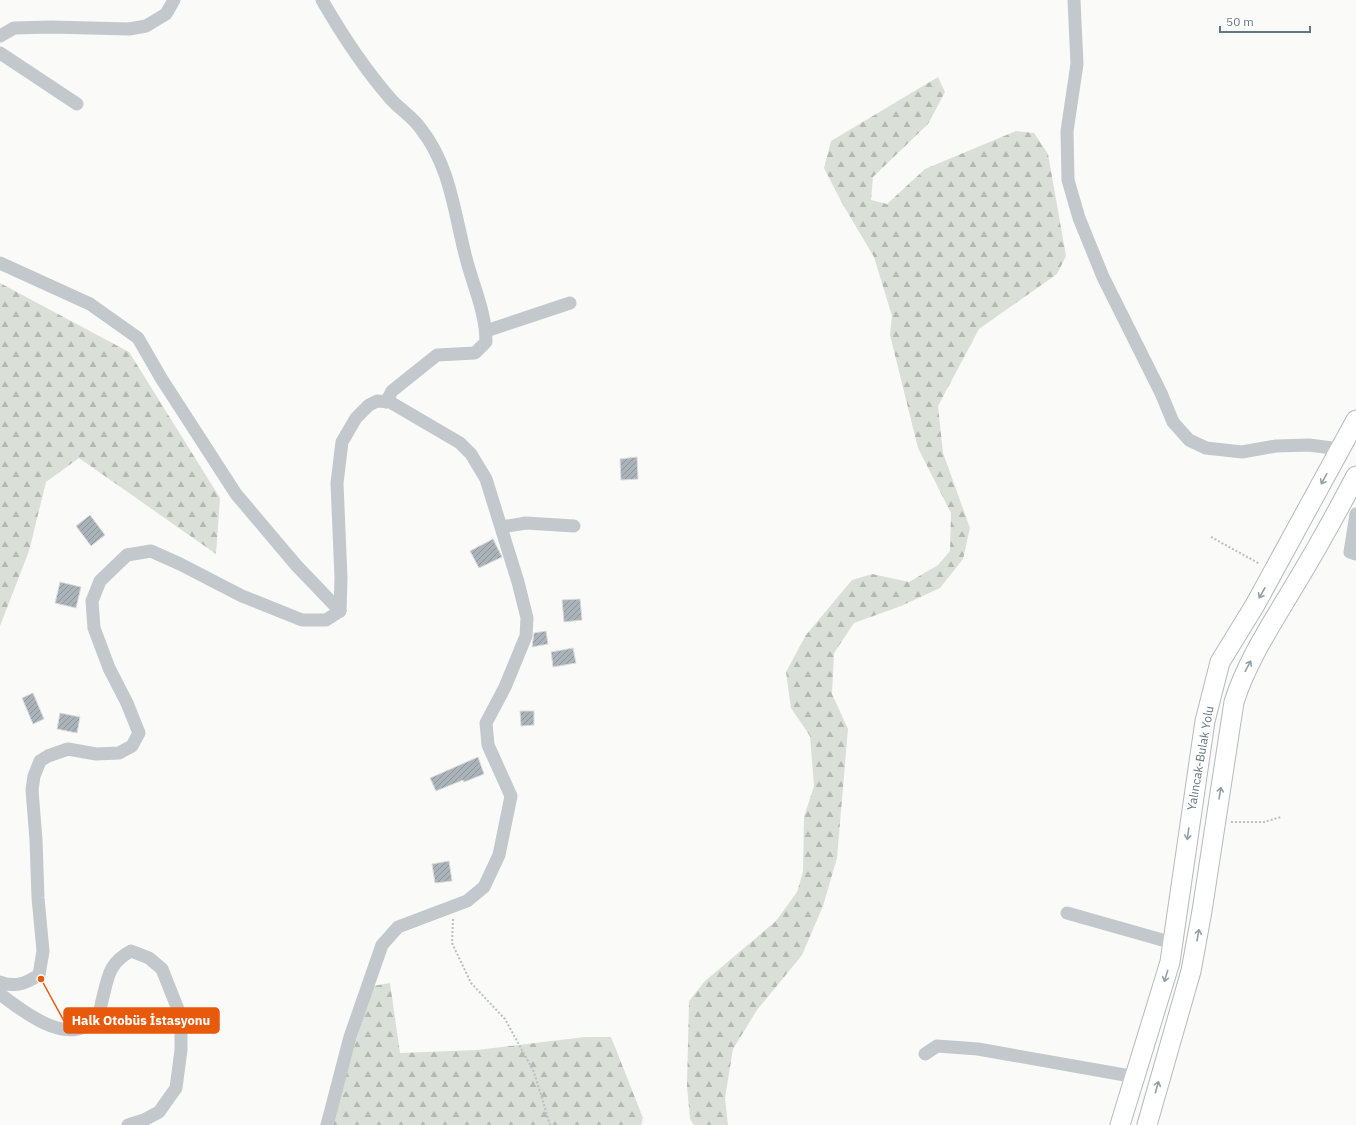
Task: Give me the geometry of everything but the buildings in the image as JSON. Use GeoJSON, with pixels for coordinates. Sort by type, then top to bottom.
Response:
{"type":"FeatureCollection","features":[{"type":"Feature","properties":{"kind":"main road","name":"Yalıncak-Bulak Yolu"},"geometry":{"type":"LineString","coordinates":[[1120,1125],[1170,962],[1205,721],[1220,662],[1274,571],[1356,420]]}},
{"type":"Feature","properties":{"kind":"main road","name":"Yalıncak-Bulak Yolu"},"geometry":{"type":"LineString","coordinates":[[1147,1125],[1191,971],[1234,702],[1241,679],[1316,550],[1356,476]]}},
{"type":"Feature","properties":{"kind":"street"},"geometry":{"type":"LineString","coordinates":[[0,36],[14,28],[51,27],[129,29],[146,26],[166,14],[174,0]]}},
{"type":"Feature","properties":{"kind":"street"},"geometry":{"type":"LineString","coordinates":[[322,0],[378,85],[397,106],[421,128],[439,158],[450,190],[464,253],[486,323],[486,342],[475,353],[437,356],[392,391],[386,402]]}},
{"type":"Feature","properties":{"kind":"street"},"geometry":{"type":"LineString","coordinates":[[1074,0],[1077,64],[1067,131],[1068,180],[1079,218],[1103,277],[1174,422],[1189,440],[1206,448],[1242,452],[1276,446],[1309,445],[1340,449]]}},
{"type":"Feature","properties":{"kind":"street"},"geometry":{"type":"LineString","coordinates":[[0,53],[77,104]]}},
{"type":"Feature","properties":{"kind":"street"},"geometry":{"type":"LineString","coordinates":[[0,263],[90,304],[138,338],[236,494],[296,565],[340,611]]}},
{"type":"Feature","properties":{"kind":"street"},"geometry":{"type":"LineString","coordinates":[[486,332],[570,303]]}},
{"type":"Feature","properties":{"kind":"street"},"geometry":{"type":"LineString","coordinates":[[326,1125],[350,1037],[382,945],[398,926],[467,901],[484,886],[498,855],[511,796],[488,745],[486,723],[505,687],[526,636],[526,618],[502,526],[486,479],[471,454],[460,443],[390,402],[377,401],[369,405],[356,418],[342,442],[337,483],[341,578],[340,611]]}},
{"type":"Feature","properties":{"kind":"street"},"geometry":{"type":"LineString","coordinates":[[1356,514],[1350,552],[1356,554]]}},
{"type":"Feature","properties":{"kind":"street"},"geometry":{"type":"LineString","coordinates":[[502,526],[526,523],[574,526]]}},
{"type":"Feature","properties":{"kind":"street"},"geometry":{"type":"LineString","coordinates":[[0,982],[9,986],[26,982],[39,975],[43,951],[38,898],[36,840],[32,790],[34,776],[40,762],[48,756],[68,749],[96,754],[120,753],[132,746],[139,733],[127,703],[109,668],[94,628],[92,601],[100,581],[127,555],[151,550],[242,596],[302,620],[326,620],[340,611]]}},
{"type":"Feature","properties":{"kind":"street"},"geometry":{"type":"LineString","coordinates":[[1067,913],[1173,943]]}},
{"type":"Feature","properties":{"kind":"street"},"geometry":{"type":"LineString","coordinates":[[0,994],[30,1017],[63,1030],[83,1027],[98,1015],[111,966],[120,957],[131,951],[149,958],[162,969],[181,1017],[181,1050],[176,1088],[159,1112],[144,1120],[128,1125]]}},
{"type":"Feature","properties":{"kind":"street"},"geometry":{"type":"LineString","coordinates":[[925,1054],[937,1046],[978,1049],[1136,1076]]}},
{"type":"Feature","properties":{"kind":"path"},"geometry":{"type":"LineString","coordinates":[[1211,537],[1274,571]]}},
{"type":"Feature","properties":{"kind":"path"},"geometry":{"type":"LineString","coordinates":[[1216,822],[1264,822],[1282,817]]}},
{"type":"Feature","properties":{"kind":"path"},"geometry":{"type":"LineString","coordinates":[[454,906],[452,943],[471,983],[505,1019],[534,1072],[550,1125]]}},
{"type":"Feature","properties":{"kind":"green space"},"geometry":{"type":"Polygon","coordinates":[[[938,77],[945,92],[928,124],[873,177],[871,200],[887,204],[925,169],[1016,131],[1034,133],[1048,154],[1066,256],[1057,274],[979,329],[938,406],[943,453],[970,528],[963,559],[940,588],[901,606],[854,623],[834,653],[832,694],[848,729],[837,858],[823,906],[802,955],[757,1010],[733,1049],[725,1098],[728,1125],[694,1125],[690,1119],[687,1086],[689,1001],[705,981],[776,921],[797,892],[803,872],[804,817],[814,786],[810,736],[791,708],[786,672],[806,635],[852,580],[872,574],[909,582],[938,565],[950,551],[951,513],[918,448],[890,335],[892,316],[874,257],[842,203],[824,168],[831,141],[938,77]]]}},
{"type":"Feature","properties":{"kind":"green space"},"geometry":{"type":"Polygon","coordinates":[[[0,283],[129,352],[220,498],[216,554],[79,458],[46,482],[29,551],[0,626],[0,283]]]}},
{"type":"Feature","properties":{"kind":"green space"},"geometry":{"type":"Polygon","coordinates":[[[390,983],[400,1053],[477,1050],[585,1037],[611,1037],[643,1118],[641,1125],[333,1125],[340,1092],[373,986],[390,983]]]}},
{"type":"Feature","properties":{"kind":"place","name":"Halk Otobüs İstasyonu"},"geometry":{"type":"Point","coordinates":[41,979]}}]}
